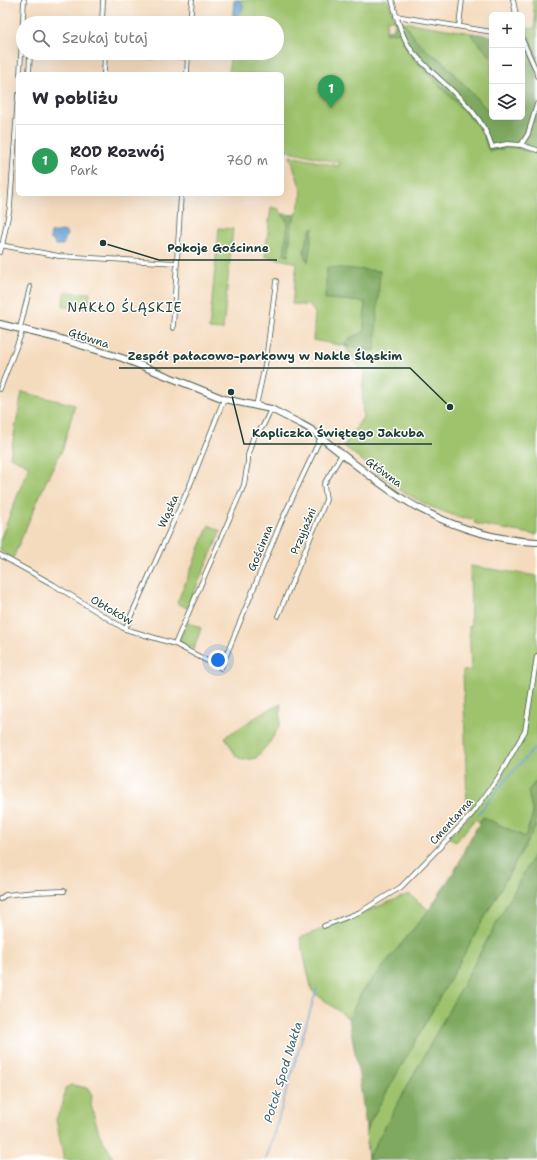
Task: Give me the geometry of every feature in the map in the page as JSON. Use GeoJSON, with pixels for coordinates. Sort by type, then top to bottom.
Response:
{"type":"FeatureCollection","features":[{"type":"Feature","properties":{"kind":"main road","name":"Główna"},"geometry":{"type":"LineString","coordinates":[[0,324],[21,328],[122,358],[224,399],[271,409],[301,424],[321,437],[400,497],[438,518],[481,533],[516,540],[537,542]]}},
{"type":"Feature","properties":{"kind":"street"},"geometry":{"type":"LineString","coordinates":[[23,16],[24,0]]}},
{"type":"Feature","properties":{"kind":"street"},"geometry":{"type":"LineString","coordinates":[[102,16],[103,0]]}},
{"type":"Feature","properties":{"kind":"street"},"geometry":{"type":"LineString","coordinates":[[191,16],[192,0]]}},
{"type":"Feature","properties":{"kind":"street"},"geometry":{"type":"LineString","coordinates":[[392,0],[403,36],[412,51],[475,115],[487,130],[492,147],[507,144],[521,144],[537,150]]}},
{"type":"Feature","properties":{"kind":"street"},"geometry":{"type":"LineString","coordinates":[[459,26],[462,0]]}},
{"type":"Feature","properties":{"kind":"street"},"geometry":{"type":"LineString","coordinates":[[513,0],[515,12]]}},
{"type":"Feature","properties":{"kind":"street"},"geometry":{"type":"LineString","coordinates":[[396,16],[489,31]]}},
{"type":"Feature","properties":{"kind":"street"},"geometry":{"type":"LineString","coordinates":[[525,46],[536,70],[537,76]]}},
{"type":"Feature","properties":{"kind":"street"},"geometry":{"type":"LineString","coordinates":[[20,72],[21,60]]}},
{"type":"Feature","properties":{"kind":"street"},"geometry":{"type":"LineString","coordinates":[[29,72],[30,60]]}},
{"type":"Feature","properties":{"kind":"street"},"geometry":{"type":"LineString","coordinates":[[104,72],[105,60]]}},
{"type":"Feature","properties":{"kind":"street"},"geometry":{"type":"LineString","coordinates":[[187,72],[188,60]]}},
{"type":"Feature","properties":{"kind":"street"},"geometry":{"type":"LineString","coordinates":[[521,144],[528,134],[537,104]]}},
{"type":"Feature","properties":{"kind":"street"},"geometry":{"type":"LineString","coordinates":[[0,252],[10,206],[16,123]]}},
{"type":"Feature","properties":{"kind":"street"},"geometry":{"type":"LineString","coordinates":[[173,328],[181,196]]}},
{"type":"Feature","properties":{"kind":"street"},"geometry":{"type":"LineString","coordinates":[[1,245],[58,256],[176,263]]}},
{"type":"Feature","properties":{"kind":"street"},"geometry":{"type":"LineString","coordinates":[[256,406],[266,360],[276,281]]}},
{"type":"Feature","properties":{"kind":"street"},"geometry":{"type":"LineString","coordinates":[[0,389],[21,328],[30,287]]}},
{"type":"Feature","properties":{"kind":"street","name":"Wąska"},"geometry":{"type":"LineString","coordinates":[[125,629],[190,485],[224,399]]}},
{"type":"Feature","properties":{"kind":"street"},"geometry":{"type":"LineString","coordinates":[[175,644],[244,485],[248,455],[253,438],[263,426],[271,409]]}},
{"type":"Feature","properties":{"kind":"street","name":"Gościnna"},"geometry":{"type":"LineString","coordinates":[[221,668],[281,522],[321,437]]}},
{"type":"Feature","properties":{"kind":"street","name":"Przyjaźni"},"geometry":{"type":"LineString","coordinates":[[278,616],[326,500],[324,484],[342,454]]}},
{"type":"Feature","properties":{"kind":"street","name":"Obłoków"},"geometry":{"type":"LineString","coordinates":[[0,555],[54,585],[125,629],[175,644],[221,668]]}},
{"type":"Feature","properties":{"kind":"street","name":"Cmentarna"},"geometry":{"type":"LineString","coordinates":[[324,926],[360,912],[401,887],[472,814],[498,778],[525,731],[537,656]]}},
{"type":"Feature","properties":{"kind":"street"},"geometry":{"type":"LineString","coordinates":[[0,899],[5,895],[64,891]]}},
{"type":"Feature","properties":{"kind":"green space"},"geometry":{"type":"Polygon","coordinates":[[[234,0],[388,0],[395,20],[387,20],[386,34],[399,32],[404,44],[413,58],[482,130],[489,151],[513,147],[537,154],[537,535],[481,525],[474,523],[475,520],[464,517],[463,519],[429,506],[397,488],[344,446],[363,417],[362,397],[364,369],[361,369],[345,346],[313,340],[315,313],[310,306],[292,304],[297,263],[265,256],[271,207],[279,209],[288,223],[284,255],[288,256],[292,223],[296,215],[302,193],[290,156],[339,166],[340,163],[284,149],[284,72],[229,72],[230,60],[284,60],[284,16],[233,16],[234,0]],[[365,302],[364,332],[348,339],[345,346],[375,350],[365,302]]]}},
{"type":"Feature","properties":{"kind":"green space"},"geometry":{"type":"Polygon","coordinates":[[[532,0],[537,0],[537,58],[526,28],[534,29],[535,18],[532,0]]]}},
{"type":"Feature","properties":{"kind":"green space"},"geometry":{"type":"Polygon","coordinates":[[[395,20],[404,22],[414,37],[424,48],[444,63],[489,112],[489,120],[525,120],[525,27],[537,58],[537,154],[513,147],[489,151],[482,130],[413,58],[404,44],[399,32],[386,34],[386,30],[394,29],[395,20]]]}},
{"type":"Feature","properties":{"kind":"green space"},"geometry":{"type":"Polygon","coordinates":[[[404,22],[472,33],[472,36],[489,55],[489,112],[444,63],[424,48],[414,37],[404,22]]]}},
{"type":"Feature","properties":{"kind":"green space"},"geometry":{"type":"Polygon","coordinates":[[[472,33],[489,36],[489,55],[472,36],[472,33]]]}},
{"type":"Feature","properties":{"kind":"green space"},"geometry":{"type":"Polygon","coordinates":[[[282,214],[296,215],[292,223],[288,256],[284,255],[288,223],[282,214]]]}},
{"type":"Feature","properties":{"kind":"green space"},"geometry":{"type":"Polygon","coordinates":[[[219,228],[233,229],[223,330],[209,329],[219,228]]]}},
{"type":"Feature","properties":{"kind":"green space"},"geometry":{"type":"Polygon","coordinates":[[[313,228],[308,262],[305,258],[304,250],[310,230],[313,228]]]}},
{"type":"Feature","properties":{"kind":"green space"},"geometry":{"type":"Polygon","coordinates":[[[327,267],[380,271],[375,351],[345,346],[348,339],[364,332],[365,302],[325,299],[327,267]]]}},
{"type":"Feature","properties":{"kind":"green space"},"geometry":{"type":"Polygon","coordinates":[[[64,292],[90,293],[89,308],[63,307],[64,292]]]}},
{"type":"Feature","properties":{"kind":"green space"},"geometry":{"type":"Polygon","coordinates":[[[22,392],[75,405],[63,448],[47,479],[13,558],[0,551],[0,540],[29,466],[10,457],[22,392]]]}},
{"type":"Feature","properties":{"kind":"green space"},"geometry":{"type":"Polygon","coordinates":[[[209,525],[221,531],[187,608],[177,603],[209,525]]]}},
{"type":"Feature","properties":{"kind":"green space"},"geometry":{"type":"Polygon","coordinates":[[[470,566],[537,576],[537,780],[528,791],[533,814],[525,837],[483,817],[479,822],[475,819],[456,842],[449,837],[472,814],[467,803],[463,671],[471,670],[469,626],[471,626],[470,566]]]}},
{"type":"Feature","properties":{"kind":"green space"},"geometry":{"type":"Polygon","coordinates":[[[188,622],[201,628],[194,649],[178,642],[188,622]]]}},
{"type":"Feature","properties":{"kind":"green space"},"geometry":{"type":"Polygon","coordinates":[[[281,704],[280,725],[270,742],[256,758],[243,760],[236,756],[225,737],[264,712],[281,704]]]}},
{"type":"Feature","properties":{"kind":"green space"},"geometry":{"type":"Polygon","coordinates":[[[537,780],[537,824],[366,1129],[349,1019],[361,993],[429,910],[458,865],[466,846],[483,817],[525,837],[533,814],[528,791],[537,780]]]}},
{"type":"Feature","properties":{"kind":"green space"},"geometry":{"type":"Polygon","coordinates":[[[537,824],[537,849],[368,1158],[366,1129],[537,824]]]}},
{"type":"Feature","properties":{"kind":"green space"},"geometry":{"type":"Polygon","coordinates":[[[537,849],[537,1160],[368,1160],[367,1144],[368,1158],[537,849]]]}},
{"type":"Feature","properties":{"kind":"green space"},"geometry":{"type":"Polygon","coordinates":[[[409,894],[429,910],[361,993],[349,1019],[312,991],[300,938],[409,894]]]}},
{"type":"Feature","properties":{"kind":"green space"},"geometry":{"type":"Polygon","coordinates":[[[71,1085],[88,1088],[92,1096],[91,1105],[99,1133],[112,1156],[111,1160],[64,1160],[56,1119],[63,1104],[65,1088],[71,1085]]]}},
{"type":"Feature","properties":{"kind":"water"},"geometry":{"type":"Polygon","coordinates":[[[239,0],[243,5],[242,11],[235,16],[234,16],[234,2],[239,0]]]}},
{"type":"Feature","properties":{"kind":"water"},"geometry":{"type":"Polygon","coordinates":[[[62,231],[66,232],[67,234],[63,245],[55,245],[54,241],[50,239],[51,233],[62,231]]]}},
{"type":"Feature","properties":{"kind":"waterway","name":"Potok Spod Nakła"},"geometry":{"type":"LineString","coordinates":[[479,813],[503,783],[537,745]]}},
{"type":"Feature","properties":{"kind":"waterway","name":"Potok Spod Nakła"},"geometry":{"type":"LineString","coordinates":[[266,1160],[317,988]]}},
{"type":"Feature","properties":{"kind":"place","name":"ROD Rozwój"},"geometry":{"type":"Point","coordinates":[331,108]}},
{"type":"Feature","properties":{"kind":"place","name":"Pokoje Gościnne"},"geometry":{"type":"Point","coordinates":[103,243]}},
{"type":"Feature","properties":{"kind":"place","name":"Kapliczka Świętego Jakuba"},"geometry":{"type":"Point","coordinates":[231,392]}},
{"type":"Feature","properties":{"kind":"place","name":"Zespół pałacowo-parkowy w Nakle Śląskim"},"geometry":{"type":"Point","coordinates":[450,407]}},
{"type":"Feature","properties":{"kind":"district","name":"NAKŁO ŚLĄSKIE"},"geometry":{"type":"Point","coordinates":[125,307]}}]}
